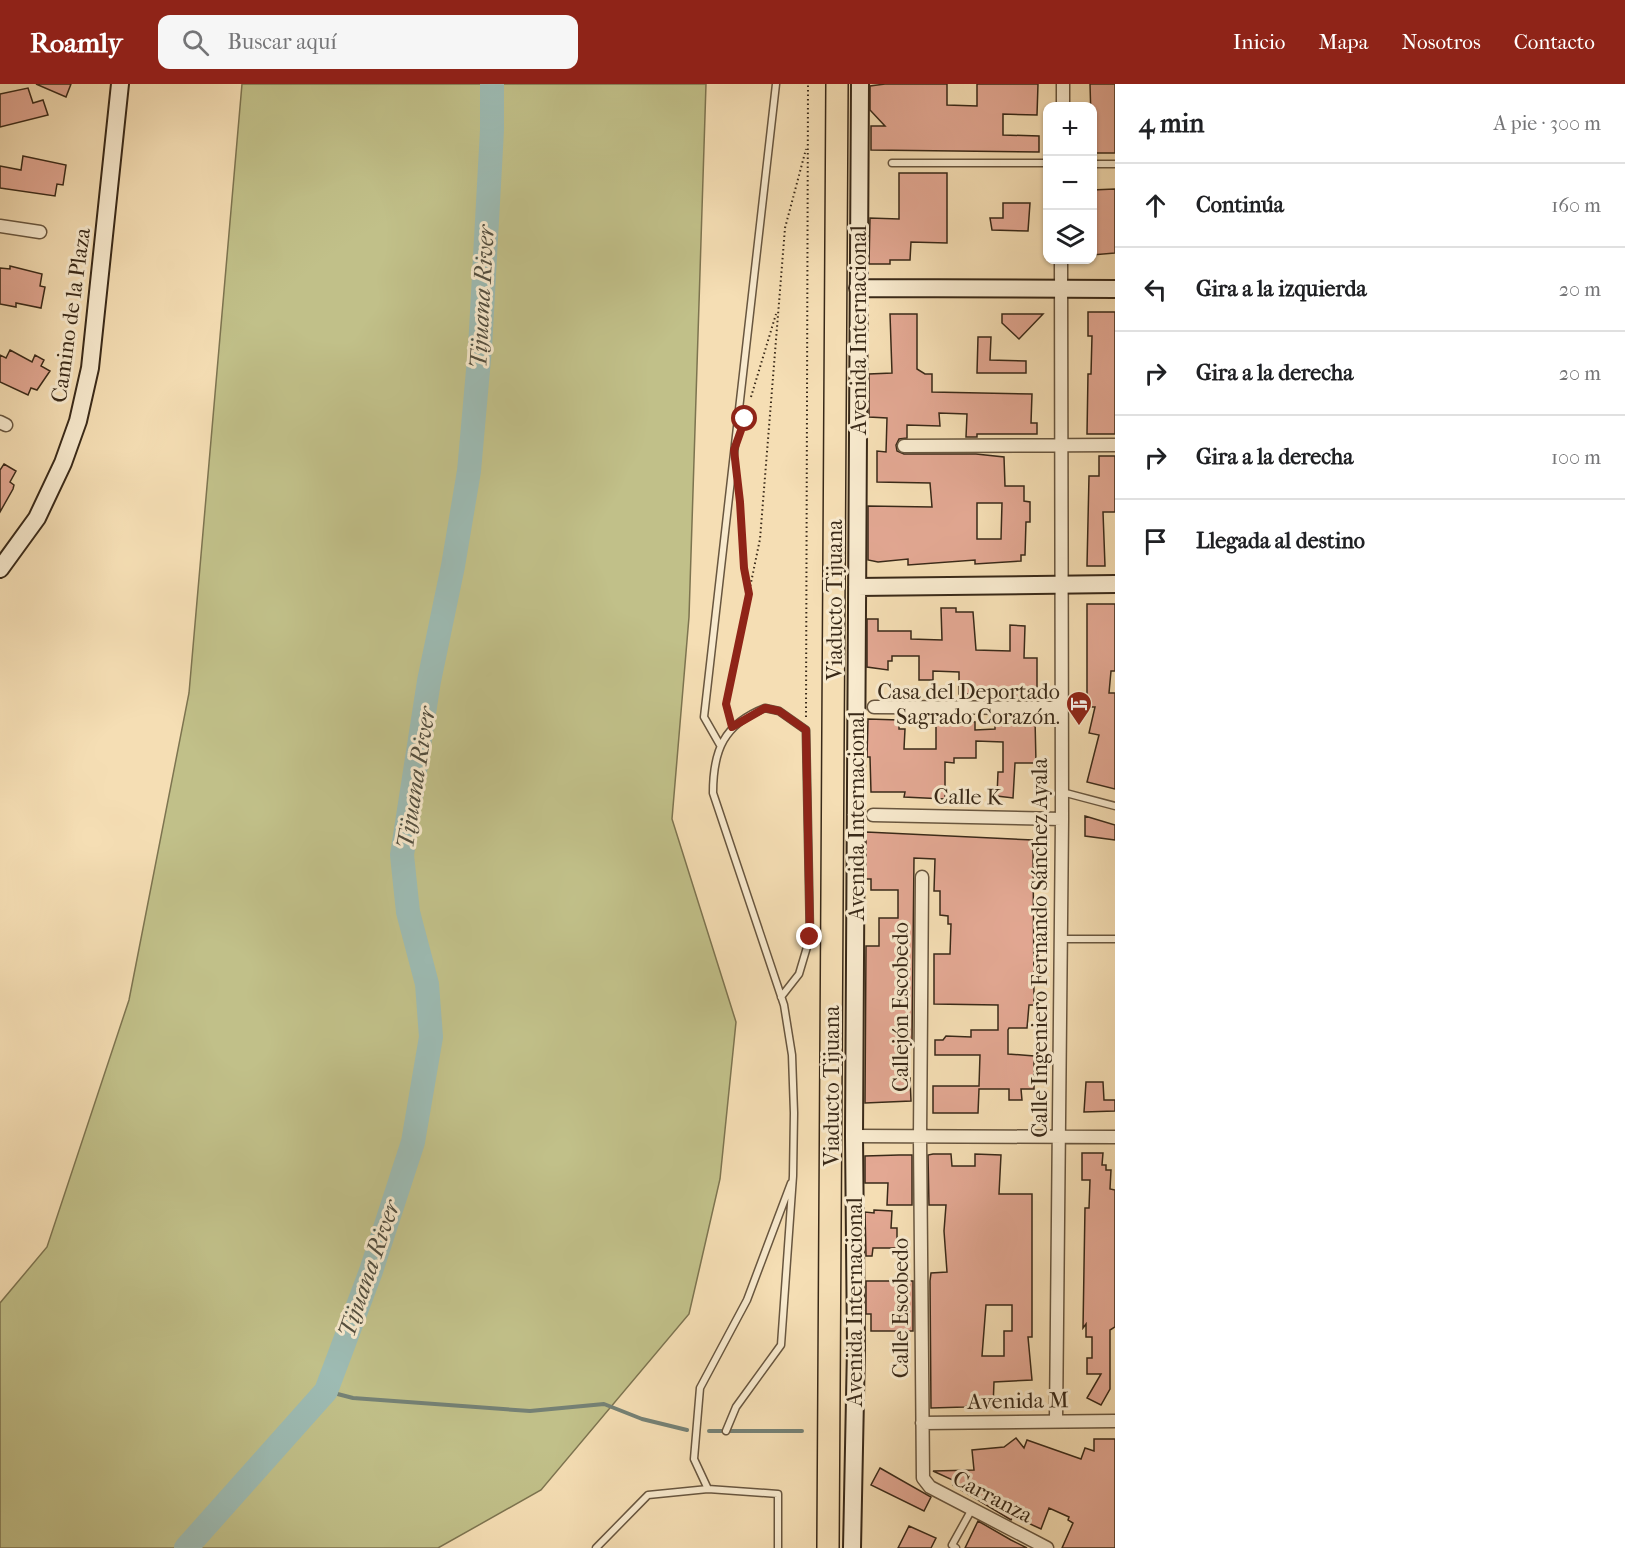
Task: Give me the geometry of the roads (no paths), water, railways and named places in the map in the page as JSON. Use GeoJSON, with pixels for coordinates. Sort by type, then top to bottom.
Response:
{"type":"FeatureCollection","features":[{"type":"Feature","properties":{"kind":"highway","name":"Avenida Internacional"},"geometry":{"type":"LineString","coordinates":[[823,1548],[830,84]]}},
{"type":"Feature","properties":{"kind":"highway","name":"Viaducto Tijuana"},"geometry":{"type":"LineString","coordinates":[[828,1548],[837,84]]}},
{"type":"Feature","properties":{"kind":"highway","name":"Avenida Internacional"},"geometry":{"type":"LineString","coordinates":[[840,1548],[845,84]]}},
{"type":"Feature","properties":{"kind":"highway","name":"Viaducto Tijuana"},"geometry":{"type":"LineString","coordinates":[[834,1548],[845,84]]}},
{"type":"Feature","properties":{"kind":"main road","name":"Camino de la Plaza"},"geometry":{"type":"LineString","coordinates":[[0,569],[37,518],[63,463],[78,421],[90,368],[120,84]]}},
{"type":"Feature","properties":{"kind":"main road","name":"Avenida Internacional"},"geometry":{"type":"LineString","coordinates":[[852,1548],[856,1348],[854,1136],[860,84]]}},
{"type":"Feature","properties":{"kind":"main road"},"geometry":{"type":"LineString","coordinates":[[858,288],[1115,289]]}},
{"type":"Feature","properties":{"kind":"main road"},"geometry":{"type":"LineString","coordinates":[[857,587],[1115,584]]}},
{"type":"Feature","properties":{"kind":"street"},"geometry":{"type":"LineString","coordinates":[[1063,84],[1063,102]]}},
{"type":"Feature","properties":{"kind":"street"},"geometry":{"type":"LineString","coordinates":[[0,226],[40,232]]}},
{"type":"Feature","properties":{"kind":"street","name":"Calle Ingeniero Fernando Sánchez Ayala"},"geometry":{"type":"LineString","coordinates":[[1056,1420],[1062,819],[1062,264]]}},
{"type":"Feature","properties":{"kind":"street"},"geometry":{"type":"LineString","coordinates":[[904,446],[1115,445]]}},
{"type":"Feature","properties":{"kind":"street"},"geometry":{"type":"LineString","coordinates":[[874,707],[1062,708]]}},
{"type":"Feature","properties":{"kind":"street","name":"Calle K"},"geometry":{"type":"LineString","coordinates":[[873,815],[1062,819]]}},
{"type":"Feature","properties":{"kind":"street","name":"Callejón Escobedo"},"geometry":{"type":"LineString","coordinates":[[920,1138],[922,877]]}},
{"type":"Feature","properties":{"kind":"street"},"geometry":{"type":"LineString","coordinates":[[854,1136],[1115,1137]]}},
{"type":"Feature","properties":{"kind":"street","name":"Calle Escobedo"},"geometry":{"type":"LineString","coordinates":[[920,1138],[923,1479]]}},
{"type":"Feature","properties":{"kind":"street","name":"Avenida M"},"geometry":{"type":"LineString","coordinates":[[922,1423],[1115,1421]]}},
{"type":"Feature","properties":{"kind":"street","name":"Carranza"},"geometry":{"type":"LineString","coordinates":[[923,1479],[930,1487],[1047,1548]]}},
{"type":"Feature","properties":{"kind":"lane"},"geometry":{"type":"LineString","coordinates":[[720,746],[704,717],[776,84]]}},
{"type":"Feature","properties":{"kind":"lane"},"geometry":{"type":"LineString","coordinates":[[892,163],[1043,164]]}},
{"type":"Feature","properties":{"kind":"lane"},"geometry":{"type":"LineString","coordinates":[[1097,164],[1115,164]]}},
{"type":"Feature","properties":{"kind":"lane"},"geometry":{"type":"LineString","coordinates":[[726,1431],[736,1407],[781,1345],[793,1176],[792,1055],[781,997],[713,793],[713,775],[720,746],[732,727],[765,708],[779,711],[806,730],[810,937],[799,974],[781,997]]}},
{"type":"Feature","properties":{"kind":"lane"},"geometry":{"type":"LineString","coordinates":[[1062,792],[1115,806]]}},
{"type":"Feature","properties":{"kind":"lane"},"geometry":{"type":"LineString","coordinates":[[1061,939],[1115,939]]}},
{"type":"Feature","properties":{"kind":"lane"},"geometry":{"type":"LineString","coordinates":[[708,1490],[694,1459],[700,1388],[747,1300],[793,1176]]}},
{"type":"Feature","properties":{"kind":"lane"},"geometry":{"type":"LineString","coordinates":[[596,1548],[648,1495],[708,1490],[778,1494],[778,1548]]}},
{"type":"Feature","properties":{"kind":"lane"},"geometry":{"type":"LineString","coordinates":[[956,1548],[952,1545],[972,1509]]}},
{"type":"Feature","properties":{"kind":"waterway","name":"Tijuana River"},"geometry":{"type":"LineString","coordinates":[[186,1548],[326,1391],[371,1271],[413,1142],[431,1037],[427,984],[408,912],[402,855],[429,681],[453,566],[469,471],[480,348],[492,130],[492,84]]}},
{"type":"Feature","properties":{"kind":"waterway"},"geometry":{"type":"LineString","coordinates":[[326,1391],[353,1398],[530,1411],[604,1404],[642,1419],[687,1430]]}},
{"type":"Feature","properties":{"kind":"waterway"},"geometry":{"type":"LineString","coordinates":[[709,1431],[802,1431]]}},
{"type":"Feature","properties":{"kind":"place","name":"Casa del Deportado Sagrado Corazón."},"geometry":{"type":"Point","coordinates":[1079,727]}}]}
